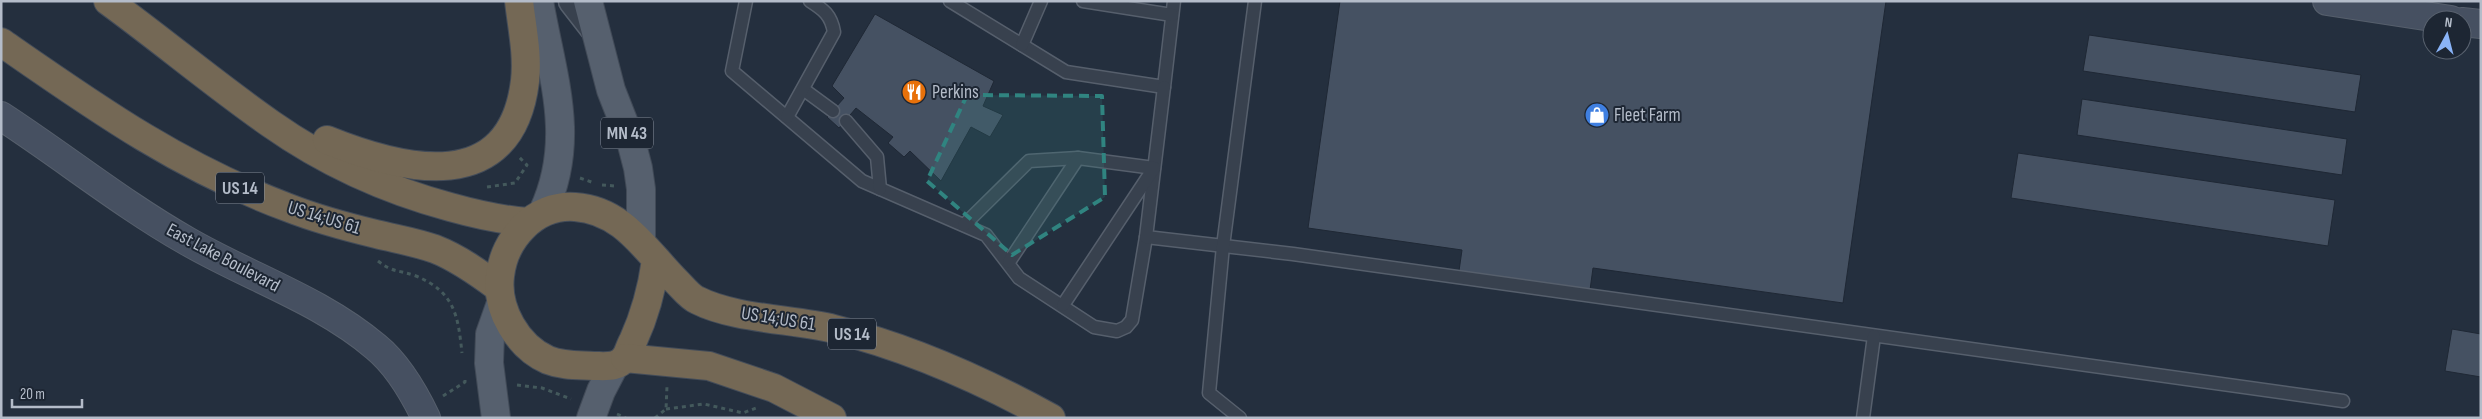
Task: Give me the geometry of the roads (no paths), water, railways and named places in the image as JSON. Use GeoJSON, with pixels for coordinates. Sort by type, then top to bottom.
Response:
{"type":"FeatureCollection","features":[{"type":"Feature","properties":{"kind":"highway","name":"US 14;US 61"},"geometry":{"type":"LineString","coordinates":[[108,1],[248,107],[308,148],[370,179],[435,203],[466,211],[535,217],[571,206],[585,208],[610,216],[648,251],[695,300],[739,313],[804,322],[882,343],[958,371],[1051,418]]}},
{"type":"Feature","properties":{"kind":"highway"},"geometry":{"type":"LineString","coordinates":[[248,107],[269,112],[311,134],[354,151],[390,161],[441,168],[459,164],[479,156],[496,145],[506,136],[516,116],[525,80],[526,51],[519,1]]}},
{"type":"Feature","properties":{"kind":"highway","name":"US 14;US 61"},"geometry":{"type":"LineString","coordinates":[[1,42],[105,115],[170,155],[221,180],[290,208],[342,226],[436,250],[467,265],[500,295],[514,330],[547,360],[563,364],[620,362],[708,366],[774,388],[832,418]]}},
{"type":"Feature","properties":{"kind":"highway"},"geometry":{"type":"LineString","coordinates":[[500,295],[505,254],[514,237],[535,217]]}},
{"type":"Feature","properties":{"kind":"highway"},"geometry":{"type":"LineString","coordinates":[[620,362],[650,298],[648,251]]}},
{"type":"Feature","properties":{"kind":"main road"},"geometry":{"type":"LineString","coordinates":[[535,217],[551,194],[557,172],[562,127],[558,89],[539,1]]}},
{"type":"Feature","properties":{"kind":"main road","name":"MN 43"},"geometry":{"type":"LineString","coordinates":[[588,1],[593,28],[611,90],[631,141],[638,168],[648,251]]}},
{"type":"Feature","properties":{"kind":"main road"},"geometry":{"type":"LineString","coordinates":[[496,418],[489,363],[490,334],[500,295]]}},
{"type":"Feature","properties":{"kind":"main road"},"geometry":{"type":"LineString","coordinates":[[594,411],[601,391],[620,362]]}},
{"type":"Feature","properties":{"kind":"street"},"geometry":{"type":"LineString","coordinates":[[572,1],[593,28]]}},
{"type":"Feature","properties":{"kind":"street"},"geometry":{"type":"LineString","coordinates":[[2327,1],[2370,5],[2422,15]]}},
{"type":"Feature","properties":{"kind":"street","name":"East Lake Boulevard"},"geometry":{"type":"LineString","coordinates":[[1,116],[151,219],[188,242],[311,304],[370,342],[432,408]]}},
{"type":"Feature","properties":{"kind":"lane"},"geometry":{"type":"LineString","coordinates":[[746,1],[732,70],[862,180],[986,235],[1009,262],[1019,278],[1094,327],[1117,331],[1126,327],[1132,320],[1146,237],[1174,1]]}},
{"type":"Feature","properties":{"kind":"lane"},"geometry":{"type":"LineString","coordinates":[[787,117],[834,32],[826,11],[810,1]]}},
{"type":"Feature","properties":{"kind":"lane"},"geometry":{"type":"LineString","coordinates":[[950,1],[1066,72],[1164,87]]}},
{"type":"Feature","properties":{"kind":"lane"},"geometry":{"type":"LineString","coordinates":[[1022,45],[1041,1]]}},
{"type":"Feature","properties":{"kind":"lane"},"geometry":{"type":"LineString","coordinates":[[1083,1],[1172,15]]}},
{"type":"Feature","properties":{"kind":"lane"},"geometry":{"type":"LineString","coordinates":[[1240,418],[1209,393],[1223,246],[1256,1]]}},
{"type":"Feature","properties":{"kind":"lane"},"geometry":{"type":"LineString","coordinates":[[802,88],[833,111]]}},
{"type":"Feature","properties":{"kind":"lane"},"geometry":{"type":"LineString","coordinates":[[846,121],[877,157],[880,188]]}},
{"type":"Feature","properties":{"kind":"lane"},"geometry":{"type":"LineString","coordinates":[[964,225],[1029,161],[1078,158],[1154,168]]}},
{"type":"Feature","properties":{"kind":"lane"},"geometry":{"type":"LineString","coordinates":[[1009,262],[1078,158]]}},
{"type":"Feature","properties":{"kind":"lane"},"geometry":{"type":"LineString","coordinates":[[1063,305],[1154,168]]}},
{"type":"Feature","properties":{"kind":"lane"},"geometry":{"type":"LineString","coordinates":[[1146,237],[1223,246],[2343,401]]}},
{"type":"Feature","properties":{"kind":"lane"},"geometry":{"type":"LineString","coordinates":[[1863,418],[1874,336]]}},
{"type":"Feature","properties":{"kind":"place","name":"Perkins"},"geometry":{"type":"Point","coordinates":[914,92]}},
{"type":"Feature","properties":{"kind":"place","name":"Fleet Farm"},"geometry":{"type":"Point","coordinates":[1597,115]}}]}
